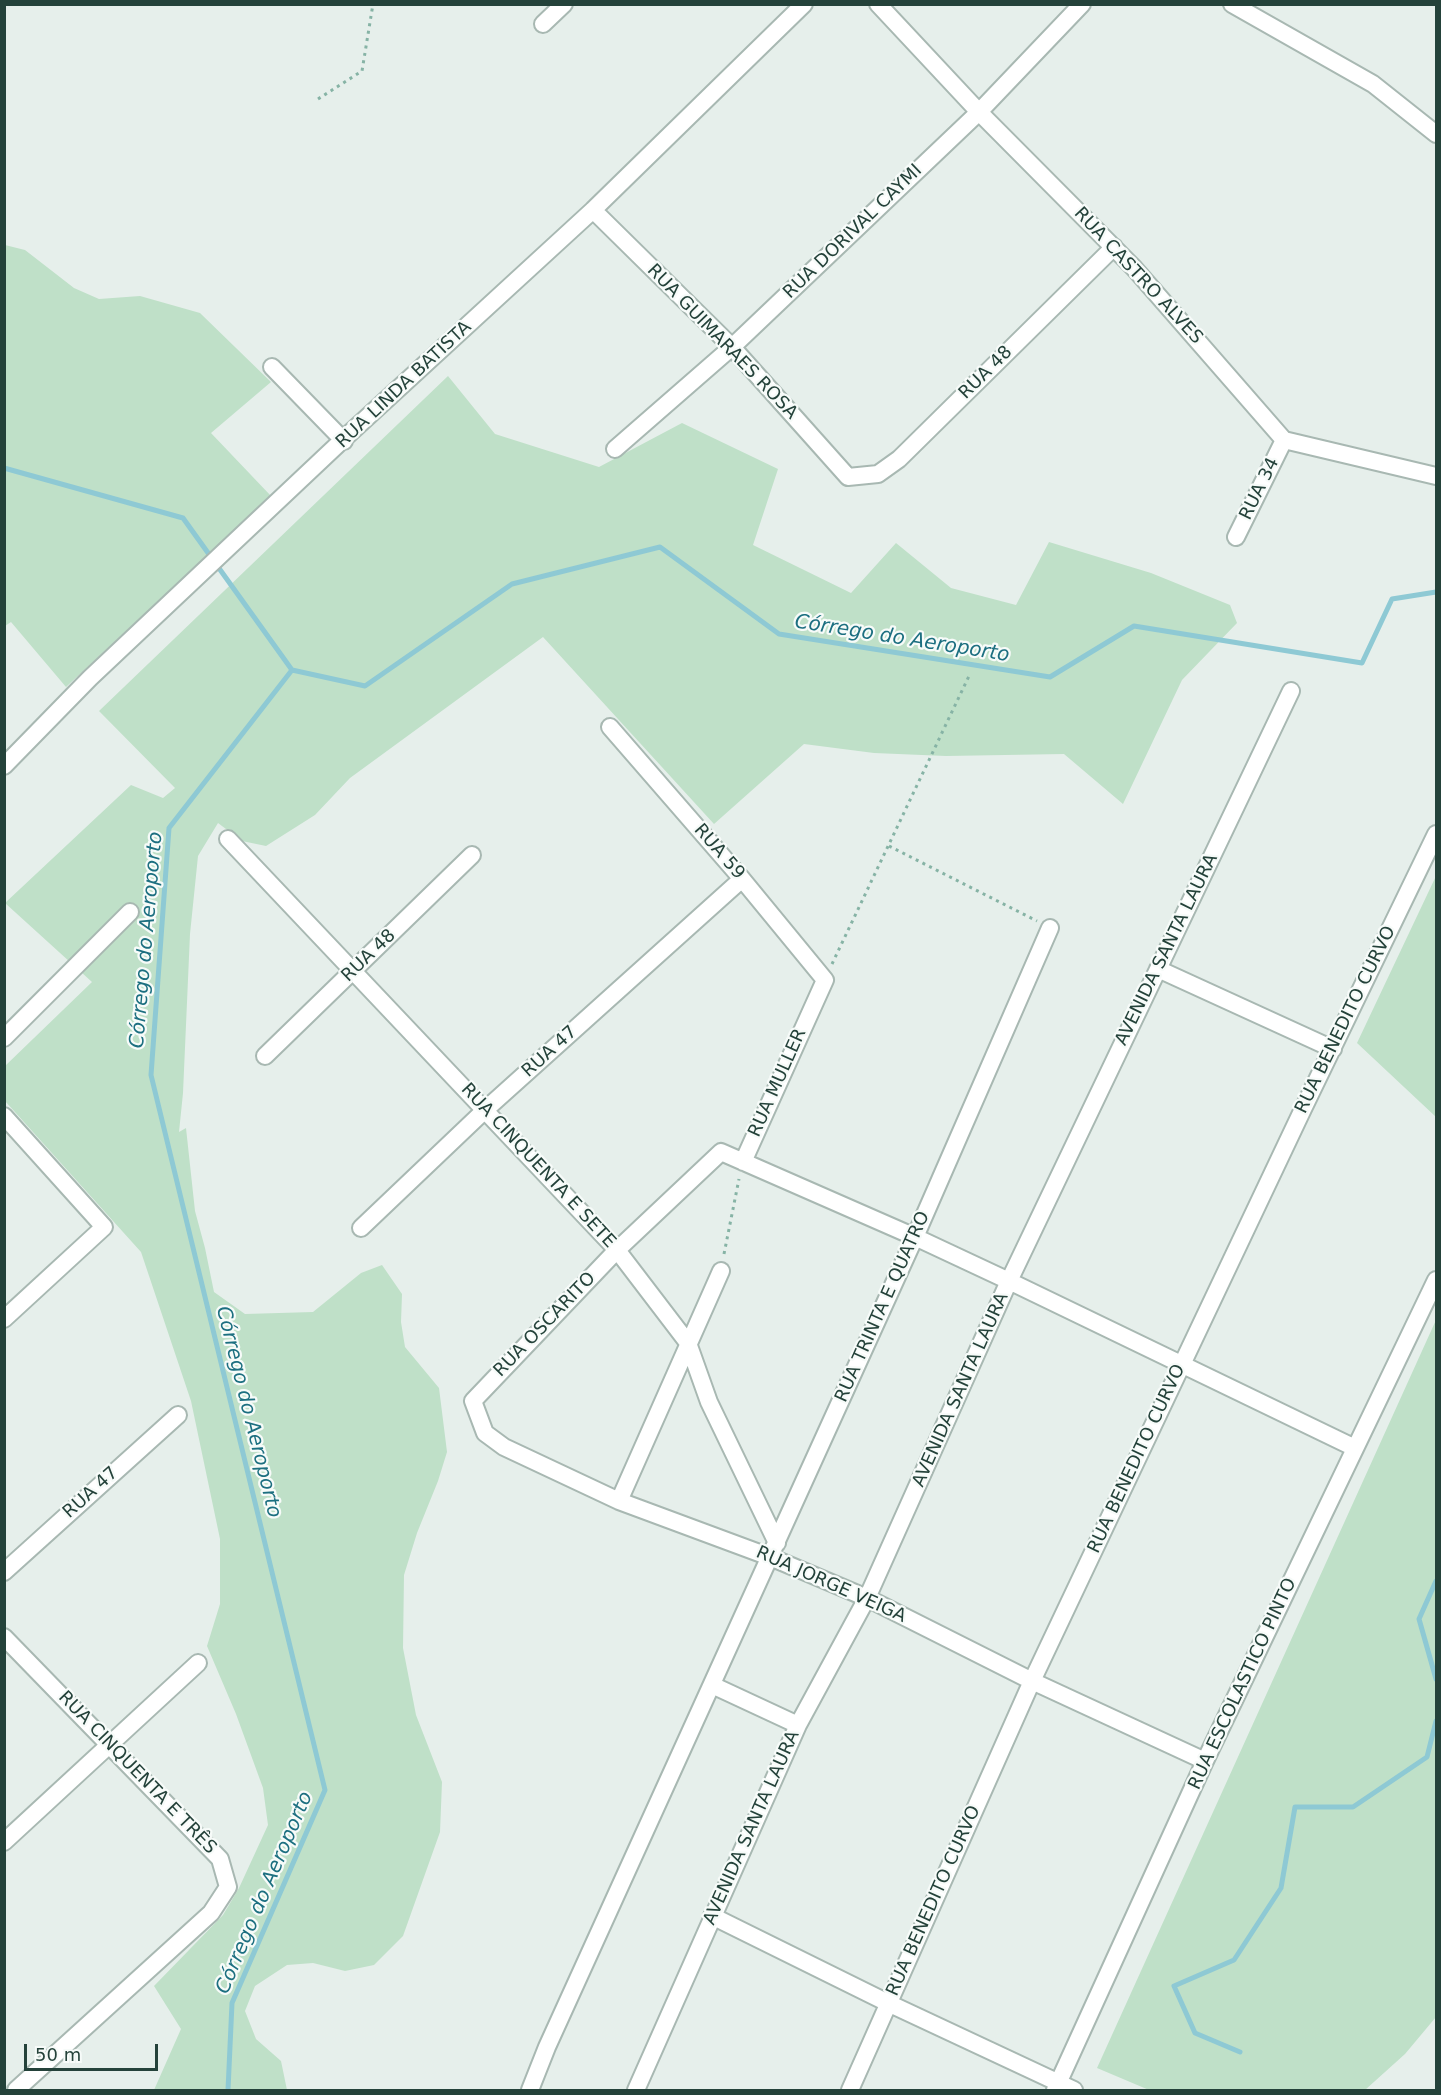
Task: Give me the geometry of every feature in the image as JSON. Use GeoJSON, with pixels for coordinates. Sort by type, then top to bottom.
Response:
{"type":"FeatureCollection","features":[{"type":"Feature","properties":{"kind":"street"},"geometry":{"type":"LineString","coordinates":[[543,24],[564,4]]}},
{"type":"Feature","properties":{"kind":"street","name":"RUA LINDA BATISTA"},"geometry":{"type":"LineString","coordinates":[[4,766],[90,678],[593,210],[804,4]]}},
{"type":"Feature","properties":{"kind":"street","name":"RUA CASTRO ALVES"},"geometry":{"type":"LineString","coordinates":[[878,4],[979,112],[1114,248],[1284,440]]}},
{"type":"Feature","properties":{"kind":"street","name":"RUA DORIVAL CAYMI"},"geometry":{"type":"LineString","coordinates":[[615,449],[732,347],[979,112],[1082,4]]}},
{"type":"Feature","properties":{"kind":"street"},"geometry":{"type":"LineString","coordinates":[[1232,4],[1373,84],[1437,134]]}},
{"type":"Feature","properties":{"kind":"street","name":"RUA GUIMARAES ROSA"},"geometry":{"type":"LineString","coordinates":[[593,210],[732,347],[848,477]]}},
{"type":"Feature","properties":{"kind":"street","name":"RUA 48"},"geometry":{"type":"LineString","coordinates":[[848,477],[878,474],[899,459],[1114,248]]}},
{"type":"Feature","properties":{"kind":"street"},"geometry":{"type":"LineString","coordinates":[[272,367],[344,441]]}},
{"type":"Feature","properties":{"kind":"street"},"geometry":{"type":"LineString","coordinates":[[1284,440],[1437,476]]}},
{"type":"Feature","properties":{"kind":"street","name":"RUA 34"},"geometry":{"type":"LineString","coordinates":[[1236,537],[1284,440]]}},
{"type":"Feature","properties":{"kind":"street","name":"AVENIDA SANTA LAURA"},"geometry":{"type":"LineString","coordinates":[[636,2091],[798,1725],[867,1598],[1009,1281],[1291,691]]}},
{"type":"Feature","properties":{"kind":"street","name":"RUA 59"},"geometry":{"type":"LineString","coordinates":[[610,727],[742,879],[825,980]]}},
{"type":"Feature","properties":{"kind":"street","name":"RUA BENEDITO CURVO"},"geometry":{"type":"LineString","coordinates":[[850,2091],[1032,1681],[1437,834]]}},
{"type":"Feature","properties":{"kind":"street","name":"RUA CINQUENTA E SETE"},"geometry":{"type":"LineString","coordinates":[[228,839],[617,1250],[688,1343],[709,1402],[774,1550]]}},
{"type":"Feature","properties":{"kind":"street","name":"RUA 48"},"geometry":{"type":"LineString","coordinates":[[265,1056],[472,855]]}},
{"type":"Feature","properties":{"kind":"street","name":"RUA 47"},"geometry":{"type":"LineString","coordinates":[[361,1228],[485,1110],[742,879]]}},
{"type":"Feature","properties":{"kind":"street"},"geometry":{"type":"LineString","coordinates":[[4,1038],[130,912]]}},
{"type":"Feature","properties":{"kind":"street","name":"RUA TRINTA E QUATRO"},"geometry":{"type":"LineString","coordinates":[[530,2091],[547,2047],[915,1237],[1050,927]]}},
{"type":"Feature","properties":{"kind":"street"},"geometry":{"type":"LineString","coordinates":[[1158,969],[1333,1048]]}},
{"type":"Feature","properties":{"kind":"street","name":"RUA MULLER"},"geometry":{"type":"LineString","coordinates":[[743,1162],[825,980]]}},
{"type":"Feature","properties":{"kind":"street"},"geometry":{"type":"LineString","coordinates":[[4,1116],[104,1227],[4,1319]]}},
{"type":"Feature","properties":{"kind":"street","name":"RUA OSCARITO"},"geometry":{"type":"LineString","coordinates":[[473,1401],[617,1250],[721,1152],[743,1162]]}},
{"type":"Feature","properties":{"kind":"street"},"geometry":{"type":"LineString","coordinates":[[743,1162],[915,1237],[1355,1448]]}},
{"type":"Feature","properties":{"kind":"street"},"geometry":{"type":"LineString","coordinates":[[619,1501],[721,1271]]}},
{"type":"Feature","properties":{"kind":"street","name":"RUA ESCOLASTICO PINTO"},"geometry":{"type":"LineString","coordinates":[[1057,2087],[1205,1761],[1437,1280]]}},
{"type":"Feature","properties":{"kind":"street","name":"RUA JORGE VEIGA"},"geometry":{"type":"LineString","coordinates":[[473,1401],[485,1433],[504,1447],[619,1501],[774,1550],[1032,1681],[1205,1761]]}},
{"type":"Feature","properties":{"kind":"street","name":"RUA 47"},"geometry":{"type":"LineString","coordinates":[[4,1572],[178,1415]]}},
{"type":"Feature","properties":{"kind":"street","name":"RUA CINQUENTA E TRÊS"},"geometry":{"type":"LineString","coordinates":[[4,1637],[220,1859],[228,1887],[211,1913],[16,2091]]}},
{"type":"Feature","properties":{"kind":"street"},"geometry":{"type":"LineString","coordinates":[[4,1842],[198,1664]]}},
{"type":"Feature","properties":{"kind":"street"},"geometry":{"type":"LineString","coordinates":[[712,1685],[798,1725]]}},
{"type":"Feature","properties":{"kind":"street"},"geometry":{"type":"LineString","coordinates":[[712,1916],[1057,2087],[1074,2091]]}},
{"type":"Feature","properties":{"kind":"path"},"geometry":{"type":"LineString","coordinates":[[318,99],[362,71],[373,4]]}},
{"type":"Feature","properties":{"kind":"path"},"geometry":{"type":"LineString","coordinates":[[825,980],[969,676]]}},
{"type":"Feature","properties":{"kind":"path"},"geometry":{"type":"LineString","coordinates":[[889,846],[1050,927]]}},
{"type":"Feature","properties":{"kind":"path"},"geometry":{"type":"LineString","coordinates":[[721,1271],[743,1162]]}},
{"type":"Feature","properties":{"kind":"green space"},"geometry":{"type":"Polygon","coordinates":[[[5,245],[25,250],[74,288],[99,299],[140,296],[200,313],[271,382],[211,433],[271,496],[66,687],[11,622],[5,626],[5,245]]]}},
{"type":"Feature","properties":{"kind":"green space"},"geometry":{"type":"Polygon","coordinates":[[[448,376],[495,434],[599,467],[682,423],[778,469],[753,545],[851,593],[896,543],[951,588],[1016,605],[1049,542],[1151,573],[1230,605],[1237,623],[1182,680],[1123,804],[1064,754],[946,756],[874,753],[804,744],[714,824],[543,637],[350,778],[315,815],[266,846],[242,841],[218,823],[198,856],[190,934],[183,1093],[179,1132],[186,1128],[195,1211],[214,1292],[245,1314],[313,1312],[361,1273],[382,1265],[402,1294],[401,1322],[405,1347],[439,1388],[447,1452],[404,1575],[403,1648],[416,1715],[442,1782],[440,1832],[403,1936],[374,1965],[345,1971],[313,1963],[287,1965],[255,1986],[245,2011],[256,2039],[281,2061],[287,2090],[154,2090],[181,2029],[154,1986],[223,1915],[239,1888],[268,1825],[263,1788],[236,1714],[207,1646],[220,1604],[220,1539],[191,1401],[141,1252],[5,1101],[5,1066],[92,982],[5,903],[131,785],[163,798],[175,788],[99,711],[448,376]]]}},
{"type":"Feature","properties":{"kind":"green space"},"geometry":{"type":"Polygon","coordinates":[[[1436,876],[1436,1117],[1357,1043],[1436,876]]]}},
{"type":"Feature","properties":{"kind":"green space"},"geometry":{"type":"Polygon","coordinates":[[[1436,1320],[1436,2017],[1405,2054],[1365,2090],[1149,2090],[1097,2068],[1436,1320]]]}},
{"type":"Feature","properties":{"kind":"waterway"},"geometry":{"type":"LineString","coordinates":[[4,468],[183,518],[292,670]]}},
{"type":"Feature","properties":{"kind":"waterway","name":"Córrego do Aeroporto"},"geometry":{"type":"LineString","coordinates":[[228,2090],[232,2003],[325,1790],[151,1075],[169,828],[292,670],[365,686],[512,584],[660,547],[779,634],[1050,677],[1134,626],[1362,663],[1392,599],[1436,592]]}},
{"type":"Feature","properties":{"kind":"waterway"},"geometry":{"type":"LineString","coordinates":[[1436,1581],[1419,1619],[1436,1679]]}},
{"type":"Feature","properties":{"kind":"waterway"},"geometry":{"type":"LineString","coordinates":[[1240,2052],[1195,2033],[1174,1986],[1234,1960],[1281,1888],[1295,1807],[1353,1807],[1427,1757],[1436,1721]]}}]}
